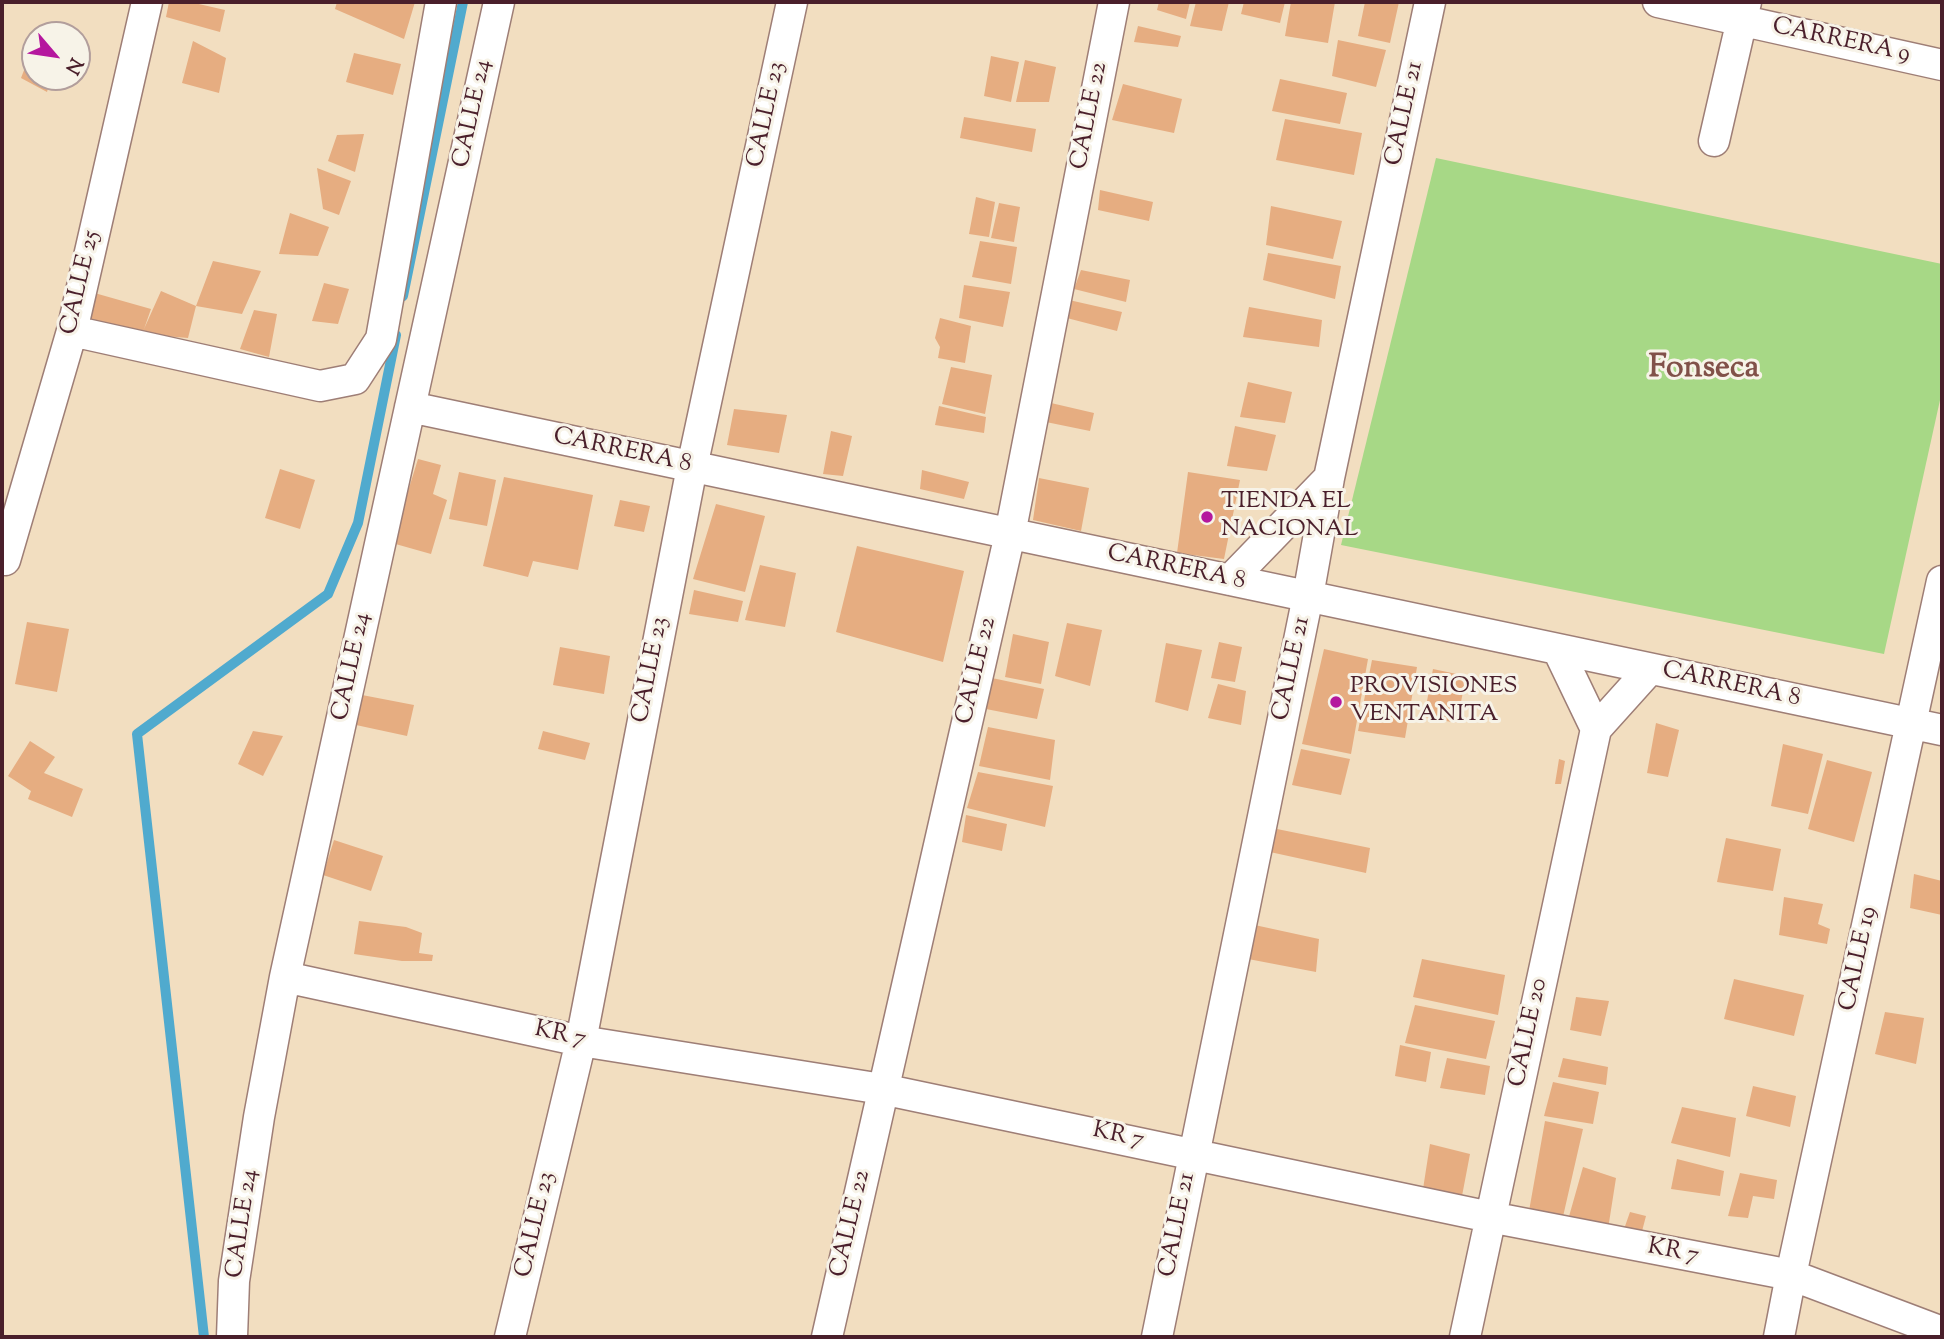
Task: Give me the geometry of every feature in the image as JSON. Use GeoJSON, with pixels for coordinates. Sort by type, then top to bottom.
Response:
{"type":"FeatureCollection","features":[{"type":"Feature","properties":{"kind":"street","name":"CALLE 25"},"geometry":{"type":"LineString","coordinates":[[5,560],[72,331],[147,2]]}},
{"type":"Feature","properties":{"kind":"street","name":"CALLE 24"},"geometry":{"type":"LineString","coordinates":[[72,331],[320,386],[355,379],[381,339],[441,2]]}},
{"type":"Feature","properties":{"kind":"street","name":"CALLE 24"},"geometry":{"type":"LineString","coordinates":[[232,1337],[234,1281],[259,1117],[285,976],[499,2]]}},
{"type":"Feature","properties":{"kind":"street","name":"CALLE 23"},"geometry":{"type":"LineString","coordinates":[[510,1337],[581,1041],[692,467],[792,2]]}},
{"type":"Feature","properties":{"kind":"street","name":"CALLE 22"},"geometry":{"type":"LineString","coordinates":[[827,1337],[1010,534],[1114,2]]}},
{"type":"Feature","properties":{"kind":"street","name":"CALLE 21"},"geometry":{"type":"LineString","coordinates":[[1157,1337],[1308,596],[1329,478],[1430,2]]}},
{"type":"Feature","properties":{"kind":"street","name":"CARRERA 9"},"geometry":{"type":"LineString","coordinates":[[1658,2],[1744,11],[1942,65]]}},
{"type":"Feature","properties":{"kind":"street"},"geometry":{"type":"LineString","coordinates":[[1714,141],[1744,11]]}},
{"type":"Feature","properties":{"kind":"street","name":"CARRERA 8"},"geometry":{"type":"LineString","coordinates":[[410,407],[1942,730]]}},
{"type":"Feature","properties":{"kind":"street"},"geometry":{"type":"LineString","coordinates":[[1230,580],[1329,478]]}},
{"type":"Feature","properties":{"kind":"street","name":"CALLE 19"},"geometry":{"type":"LineString","coordinates":[[1779,1337],[1942,581]]}},
{"type":"Feature","properties":{"kind":"street"},"geometry":{"type":"LineString","coordinates":[[1558,649],[1596,729]]}},
{"type":"Feature","properties":{"kind":"street","name":"CALLE 20"},"geometry":{"type":"LineString","coordinates":[[1465,1337],[1596,729],[1650,669]]}},
{"type":"Feature","properties":{"kind":"street","name":"KR 7"},"geometry":{"type":"LineString","coordinates":[[285,976],[581,1041],[882,1088],[1490,1217],[1791,1275],[1942,1332]]}},
{"type":"Feature","properties":{"kind":"green space"},"geometry":{"type":"Polygon","coordinates":[[[1436,158],[1942,264],[1942,391],[1884,654],[1341,545],[1436,158]]]}},
{"type":"Feature","properties":{"kind":"building"},"geometry":{"type":"Polygon","coordinates":[[[169,2],[190,2],[225,10],[220,32],[166,17],[169,2]]]}},
{"type":"Feature","properties":{"kind":"building"},"geometry":{"type":"Polygon","coordinates":[[[337,2],[415,2],[404,39],[335,9],[337,2]]]}},
{"type":"Feature","properties":{"kind":"building"},"geometry":{"type":"Polygon","coordinates":[[[1159,2],[1190,2],[1186,19],[1157,10],[1159,2]]]}},
{"type":"Feature","properties":{"kind":"building"},"geometry":{"type":"Polygon","coordinates":[[[1196,2],[1229,2],[1222,31],[1190,26],[1196,2]]]}},
{"type":"Feature","properties":{"kind":"building"},"geometry":{"type":"Polygon","coordinates":[[[1244,2],[1285,2],[1280,23],[1241,14],[1244,2]]]}},
{"type":"Feature","properties":{"kind":"building"},"geometry":{"type":"Polygon","coordinates":[[[1291,2],[1335,2],[1328,43],[1285,36],[1291,2]]]}},
{"type":"Feature","properties":{"kind":"building"},"geometry":{"type":"Polygon","coordinates":[[[1365,2],[1399,2],[1390,43],[1358,36],[1365,2]]]}},
{"type":"Feature","properties":{"kind":"building"},"geometry":{"type":"Polygon","coordinates":[[[1138,26],[1181,36],[1178,47],[1134,42],[1138,26]]]}},
{"type":"Feature","properties":{"kind":"building"},"geometry":{"type":"Polygon","coordinates":[[[1338,40],[1386,50],[1376,87],[1332,76],[1338,40]]]}},
{"type":"Feature","properties":{"kind":"building"},"geometry":{"type":"Polygon","coordinates":[[[193,41],[226,58],[219,93],[182,83],[193,41]]]}},
{"type":"Feature","properties":{"kind":"building"},"geometry":{"type":"Polygon","coordinates":[[[354,53],[401,64],[393,95],[346,82],[354,53]]]}},
{"type":"Feature","properties":{"kind":"building"},"geometry":{"type":"Polygon","coordinates":[[[991,56],[1019,62],[1011,102],[984,96],[991,56]]]}},
{"type":"Feature","properties":{"kind":"building"},"geometry":{"type":"Polygon","coordinates":[[[1025,60],[1056,67],[1049,102],[1016,102],[1025,60]]]}},
{"type":"Feature","properties":{"kind":"building"},"geometry":{"type":"Polygon","coordinates":[[[1280,79],[1347,93],[1340,124],[1272,111],[1280,79]]]}},
{"type":"Feature","properties":{"kind":"building"},"geometry":{"type":"Polygon","coordinates":[[[1123,84],[1182,99],[1174,133],[1112,120],[1123,84]]]}},
{"type":"Feature","properties":{"kind":"building"},"geometry":{"type":"Polygon","coordinates":[[[964,117],[1036,129],[1032,152],[960,138],[964,117]]]}},
{"type":"Feature","properties":{"kind":"building"},"geometry":{"type":"Polygon","coordinates":[[[1285,119],[1362,133],[1354,175],[1276,160],[1285,119]]]}},
{"type":"Feature","properties":{"kind":"building"},"geometry":{"type":"Polygon","coordinates":[[[364,134],[355,172],[328,161],[337,135],[364,134]]]}},
{"type":"Feature","properties":{"kind":"building"},"geometry":{"type":"Polygon","coordinates":[[[317,168],[351,181],[339,215],[323,209],[317,168]]]}},
{"type":"Feature","properties":{"kind":"building"},"geometry":{"type":"Polygon","coordinates":[[[1100,190],[1153,202],[1149,221],[1098,210],[1100,190]]]}},
{"type":"Feature","properties":{"kind":"building"},"geometry":{"type":"Polygon","coordinates":[[[976,197],[995,202],[989,237],[969,234],[976,197]]]}},
{"type":"Feature","properties":{"kind":"building"},"geometry":{"type":"Polygon","coordinates":[[[999,203],[1020,207],[1014,242],[991,238],[999,203]]]}},
{"type":"Feature","properties":{"kind":"building"},"geometry":{"type":"Polygon","coordinates":[[[1271,206],[1342,221],[1333,259],[1266,245],[1271,206]]]}},
{"type":"Feature","properties":{"kind":"building"},"geometry":{"type":"Polygon","coordinates":[[[290,213],[329,227],[318,256],[279,254],[290,213]]]}},
{"type":"Feature","properties":{"kind":"building"},"geometry":{"type":"Polygon","coordinates":[[[980,241],[1017,247],[1011,284],[972,277],[980,241]]]}},
{"type":"Feature","properties":{"kind":"building"},"geometry":{"type":"Polygon","coordinates":[[[1268,253],[1341,266],[1335,299],[1263,280],[1268,253]]]}},
{"type":"Feature","properties":{"kind":"building"},"geometry":{"type":"Polygon","coordinates":[[[213,261],[261,271],[242,314],[196,306],[213,261]]]}},
{"type":"Feature","properties":{"kind":"building"},"geometry":{"type":"Polygon","coordinates":[[[1081,270],[1130,280],[1126,302],[1074,289],[1081,270]]]}},
{"type":"Feature","properties":{"kind":"building"},"geometry":{"type":"Polygon","coordinates":[[[324,283],[349,289],[338,324],[312,321],[324,283]]]}},
{"type":"Feature","properties":{"kind":"building"},"geometry":{"type":"Polygon","coordinates":[[[964,285],[1010,292],[1003,327],[959,318],[964,285]]]}},
{"type":"Feature","properties":{"kind":"building"},"geometry":{"type":"Polygon","coordinates":[[[161,291],[196,306],[188,338],[142,334],[85,319],[91,292],[151,309],[144,329],[161,291]]]}},
{"type":"Feature","properties":{"kind":"building"},"geometry":{"type":"Polygon","coordinates":[[[1069,300],[1122,312],[1117,331],[1063,317],[1069,300]]]}},
{"type":"Feature","properties":{"kind":"building"},"geometry":{"type":"Polygon","coordinates":[[[1249,307],[1322,320],[1319,347],[1243,337],[1249,307]]]}},
{"type":"Feature","properties":{"kind":"building"},"geometry":{"type":"Polygon","coordinates":[[[254,310],[277,314],[269,357],[240,349],[254,310]]]}},
{"type":"Feature","properties":{"kind":"building"},"geometry":{"type":"Polygon","coordinates":[[[940,318],[971,326],[965,363],[938,358],[940,347],[935,338],[940,318]]]}},
{"type":"Feature","properties":{"kind":"building"},"geometry":{"type":"Polygon","coordinates":[[[951,367],[992,375],[985,414],[942,404],[951,367]]]}},
{"type":"Feature","properties":{"kind":"building"},"geometry":{"type":"Polygon","coordinates":[[[1248,382],[1292,392],[1285,423],[1240,417],[1248,382]]]}},
{"type":"Feature","properties":{"kind":"building"},"geometry":{"type":"Polygon","coordinates":[[[1051,403],[1094,413],[1090,431],[1046,422],[1051,403]]]}},
{"type":"Feature","properties":{"kind":"building"},"geometry":{"type":"Polygon","coordinates":[[[939,406],[986,417],[984,433],[935,425],[939,406]]]}},
{"type":"Feature","properties":{"kind":"building"},"geometry":{"type":"Polygon","coordinates":[[[734,409],[787,415],[779,453],[727,445],[734,409]]]}},
{"type":"Feature","properties":{"kind":"building"},"geometry":{"type":"Polygon","coordinates":[[[1235,426],[1276,435],[1267,471],[1227,466],[1235,426]]]}},
{"type":"Feature","properties":{"kind":"building"},"geometry":{"type":"Polygon","coordinates":[[[831,431],[852,436],[843,476],[823,474],[831,431]]]}},
{"type":"Feature","properties":{"kind":"building"},"geometry":{"type":"Polygon","coordinates":[[[418,459],[441,465],[433,494],[447,500],[431,554],[392,543],[418,459]]]}},
{"type":"Feature","properties":{"kind":"building"},"geometry":{"type":"Polygon","coordinates":[[[280,469],[315,480],[300,529],[265,518],[280,469]]]}},
{"type":"Feature","properties":{"kind":"building"},"geometry":{"type":"Polygon","coordinates":[[[922,470],[969,482],[964,499],[920,489],[922,470]]]}},
{"type":"Feature","properties":{"kind":"building"},"geometry":{"type":"Polygon","coordinates":[[[459,472],[496,480],[487,526],[449,519],[459,472]]]}},
{"type":"Feature","properties":{"kind":"building","name":"TIENDA EL NACIONAL"},"geometry":{"type":"Polygon","coordinates":[[[1188,472],[1240,480],[1224,559],[1177,553],[1188,472]]]}},
{"type":"Feature","properties":{"kind":"building"},"geometry":{"type":"Polygon","coordinates":[[[504,477],[593,495],[578,570],[533,561],[528,577],[483,566],[504,477]]]}},
{"type":"Feature","properties":{"kind":"building"},"geometry":{"type":"Polygon","coordinates":[[[1039,478],[1089,488],[1081,531],[1033,520],[1039,478]]]}},
{"type":"Feature","properties":{"kind":"building"},"geometry":{"type":"Polygon","coordinates":[[[620,500],[650,506],[644,532],[614,526],[620,500]]]}},
{"type":"Feature","properties":{"kind":"building"},"geometry":{"type":"Polygon","coordinates":[[[716,504],[765,516],[745,592],[693,579],[716,504]]]}},
{"type":"Feature","properties":{"kind":"building"},"geometry":{"type":"Polygon","coordinates":[[[857,546],[964,571],[943,662],[836,632],[857,546]]]}},
{"type":"Feature","properties":{"kind":"building"},"geometry":{"type":"Polygon","coordinates":[[[760,565],[796,573],[785,627],[745,620],[760,565]]]}},
{"type":"Feature","properties":{"kind":"building"},"geometry":{"type":"Polygon","coordinates":[[[694,590],[743,601],[738,622],[689,614],[694,590]]]}},
{"type":"Feature","properties":{"kind":"building"},"geometry":{"type":"Polygon","coordinates":[[[27,622],[69,629],[57,692],[15,684],[27,622]]]}},
{"type":"Feature","properties":{"kind":"building"},"geometry":{"type":"Polygon","coordinates":[[[1067,623],[1102,630],[1090,686],[1055,676],[1067,623]]]}},
{"type":"Feature","properties":{"kind":"building"},"geometry":{"type":"Polygon","coordinates":[[[1013,634],[1049,642],[1041,684],[1005,677],[1013,634]]]}},
{"type":"Feature","properties":{"kind":"building"},"geometry":{"type":"Polygon","coordinates":[[[1219,642],[1242,647],[1235,682],[1211,678],[1219,642]]]}},
{"type":"Feature","properties":{"kind":"building"},"geometry":{"type":"Polygon","coordinates":[[[1166,643],[1202,650],[1188,711],[1155,702],[1166,643]]]}},
{"type":"Feature","properties":{"kind":"building"},"geometry":{"type":"Polygon","coordinates":[[[560,647],[610,656],[604,694],[553,685],[560,647]]]}},
{"type":"Feature","properties":{"kind":"building","name":"PROVISIONES VENTANITA"},"geometry":{"type":"Polygon","coordinates":[[[1324,649],[1368,659],[1351,754],[1302,744],[1324,649]]]}},
{"type":"Feature","properties":{"kind":"building"},"geometry":{"type":"Polygon","coordinates":[[[1372,660],[1417,667],[1405,738],[1358,731],[1372,660]]]}},
{"type":"Feature","properties":{"kind":"building"},"geometry":{"type":"Polygon","coordinates":[[[1433,669],[1466,676],[1457,723],[1424,717],[1433,669]]]}},
{"type":"Feature","properties":{"kind":"building"},"geometry":{"type":"Polygon","coordinates":[[[992,678],[1044,689],[1037,719],[986,709],[992,678]]]}},
{"type":"Feature","properties":{"kind":"building"},"geometry":{"type":"Polygon","coordinates":[[[1218,684],[1246,691],[1241,725],[1208,718],[1218,684]]]}},
{"type":"Feature","properties":{"kind":"building"},"geometry":{"type":"Polygon","coordinates":[[[362,695],[414,705],[407,736],[356,725],[362,695]]]}},
{"type":"Feature","properties":{"kind":"building"},"geometry":{"type":"Polygon","coordinates":[[[1656,723],[1679,730],[1668,777],[1647,773],[1656,723]]]}},
{"type":"Feature","properties":{"kind":"building"},"geometry":{"type":"Polygon","coordinates":[[[988,727],[1055,740],[1050,780],[979,766],[988,727]]]}},
{"type":"Feature","properties":{"kind":"building"},"geometry":{"type":"Polygon","coordinates":[[[253,731],[283,736],[263,776],[238,764],[253,731]]]}},
{"type":"Feature","properties":{"kind":"building"},"geometry":{"type":"Polygon","coordinates":[[[543,731],[590,743],[585,760],[538,749],[543,731]]]}},
{"type":"Feature","properties":{"kind":"building"},"geometry":{"type":"Polygon","coordinates":[[[30,741],[55,757],[44,773],[83,789],[72,817],[28,799],[31,791],[8,776],[30,741]]]}},
{"type":"Feature","properties":{"kind":"building"},"geometry":{"type":"Polygon","coordinates":[[[1783,744],[1823,754],[1808,814],[1771,806],[1783,744]]]}},
{"type":"Feature","properties":{"kind":"building"},"geometry":{"type":"Polygon","coordinates":[[[1301,749],[1350,759],[1341,795],[1292,785],[1301,749]]]}},
{"type":"Feature","properties":{"kind":"building"},"geometry":{"type":"Polygon","coordinates":[[[1559,759],[1565,761],[1561,784],[1555,784],[1559,759]]]}},
{"type":"Feature","properties":{"kind":"building"},"geometry":{"type":"Polygon","coordinates":[[[1827,760],[1872,772],[1854,842],[1808,829],[1827,760]]]}},
{"type":"Feature","properties":{"kind":"building"},"geometry":{"type":"Polygon","coordinates":[[[978,772],[1053,786],[1045,827],[967,808],[978,772]]]}},
{"type":"Feature","properties":{"kind":"building"},"geometry":{"type":"Polygon","coordinates":[[[966,815],[1007,824],[1002,851],[962,842],[966,815]]]}},
{"type":"Feature","properties":{"kind":"building"},"geometry":{"type":"Polygon","coordinates":[[[1277,829],[1370,848],[1366,873],[1270,852],[1277,829]]]}},
{"type":"Feature","properties":{"kind":"building"},"geometry":{"type":"Polygon","coordinates":[[[1726,838],[1781,849],[1773,891],[1717,882],[1726,838]]]}},
{"type":"Feature","properties":{"kind":"building"},"geometry":{"type":"Polygon","coordinates":[[[334,840],[383,856],[371,891],[323,875],[334,840]]]}},
{"type":"Feature","properties":{"kind":"building"},"geometry":{"type":"Polygon","coordinates":[[[1914,874],[1942,881],[1942,915],[1910,908],[1914,874]]]}},
{"type":"Feature","properties":{"kind":"building"},"geometry":{"type":"Polygon","coordinates":[[[1784,897],[1823,904],[1818,924],[1830,929],[1827,944],[1779,935],[1784,897]]]}},
{"type":"Feature","properties":{"kind":"building"},"geometry":{"type":"Polygon","coordinates":[[[359,921],[406,927],[422,933],[419,953],[433,955],[432,961],[402,961],[354,954],[359,921]]]}},
{"type":"Feature","properties":{"kind":"building"},"geometry":{"type":"Polygon","coordinates":[[[1250,924],[1319,939],[1316,972],[1243,958],[1250,924]]]}},
{"type":"Feature","properties":{"kind":"building"},"geometry":{"type":"Polygon","coordinates":[[[1422,959],[1505,975],[1498,1015],[1413,997],[1422,959]]]}},
{"type":"Feature","properties":{"kind":"building"},"geometry":{"type":"Polygon","coordinates":[[[1734,979],[1804,995],[1794,1036],[1724,1019],[1734,979]]]}},
{"type":"Feature","properties":{"kind":"building"},"geometry":{"type":"Polygon","coordinates":[[[1576,997],[1609,1001],[1601,1036],[1570,1030],[1576,997]]]}},
{"type":"Feature","properties":{"kind":"building"},"geometry":{"type":"Polygon","coordinates":[[[1415,1005],[1495,1021],[1486,1059],[1405,1043],[1415,1005]]]}},
{"type":"Feature","properties":{"kind":"building"},"geometry":{"type":"Polygon","coordinates":[[[1885,1012],[1924,1018],[1916,1064],[1875,1054],[1885,1012]]]}},
{"type":"Feature","properties":{"kind":"building"},"geometry":{"type":"Polygon","coordinates":[[[1400,1045],[1431,1052],[1426,1082],[1395,1076],[1400,1045]]]}},
{"type":"Feature","properties":{"kind":"building"},"geometry":{"type":"Polygon","coordinates":[[[1447,1058],[1490,1066],[1485,1095],[1440,1088],[1447,1058]]]}},
{"type":"Feature","properties":{"kind":"building"},"geometry":{"type":"Polygon","coordinates":[[[1563,1058],[1608,1067],[1606,1085],[1558,1077],[1563,1058]]]}},
{"type":"Feature","properties":{"kind":"building"},"geometry":{"type":"Polygon","coordinates":[[[1553,1082],[1599,1092],[1593,1124],[1544,1116],[1553,1082]]]}},
{"type":"Feature","properties":{"kind":"building"},"geometry":{"type":"Polygon","coordinates":[[[1753,1086],[1796,1096],[1790,1127],[1746,1116],[1753,1086]]]}},
{"type":"Feature","properties":{"kind":"building"},"geometry":{"type":"Polygon","coordinates":[[[1682,1107],[1736,1118],[1730,1157],[1671,1143],[1682,1107]]]}},
{"type":"Feature","properties":{"kind":"building"},"geometry":{"type":"Polygon","coordinates":[[[1545,1121],[1583,1129],[1562,1221],[1529,1211],[1545,1121]]]}},
{"type":"Feature","properties":{"kind":"building"},"geometry":{"type":"Polygon","coordinates":[[[1430,1144],[1470,1154],[1462,1196],[1423,1189],[1430,1144]]]}},
{"type":"Feature","properties":{"kind":"building"},"geometry":{"type":"Polygon","coordinates":[[[1677,1159],[1724,1171],[1720,1196],[1671,1189],[1677,1159]]]}},
{"type":"Feature","properties":{"kind":"building"},"geometry":{"type":"Polygon","coordinates":[[[1583,1167],[1616,1178],[1608,1229],[1568,1220],[1583,1167]]]}},
{"type":"Feature","properties":{"kind":"building"},"geometry":{"type":"Polygon","coordinates":[[[1740,1173],[1777,1180],[1774,1199],[1753,1196],[1748,1218],[1728,1216],[1740,1173]]]}},
{"type":"Feature","properties":{"kind":"building"},"geometry":{"type":"Polygon","coordinates":[[[1630,1212],[1646,1216],[1641,1235],[1623,1232],[1630,1212]]]}},
{"type":"Feature","properties":{"kind":"waterway"},"geometry":{"type":"LineString","coordinates":[[403,296],[463,2]]}},
{"type":"Feature","properties":{"kind":"waterway"},"geometry":{"type":"LineString","coordinates":[[204,1337],[137,734],[328,594],[358,523],[396,335]]}},
{"type":"Feature","properties":{"kind":"place","name":"TIENDA EL NACIONAL"},"geometry":{"type":"Point","coordinates":[1207,517]}},
{"type":"Feature","properties":{"kind":"place","name":"PROVISIONES VENTANITA"},"geometry":{"type":"Point","coordinates":[1336,702]}},
{"type":"Feature","properties":{"kind":"district","name":"Fonseca"},"geometry":{"type":"Point","coordinates":[1704,371]}}]}
